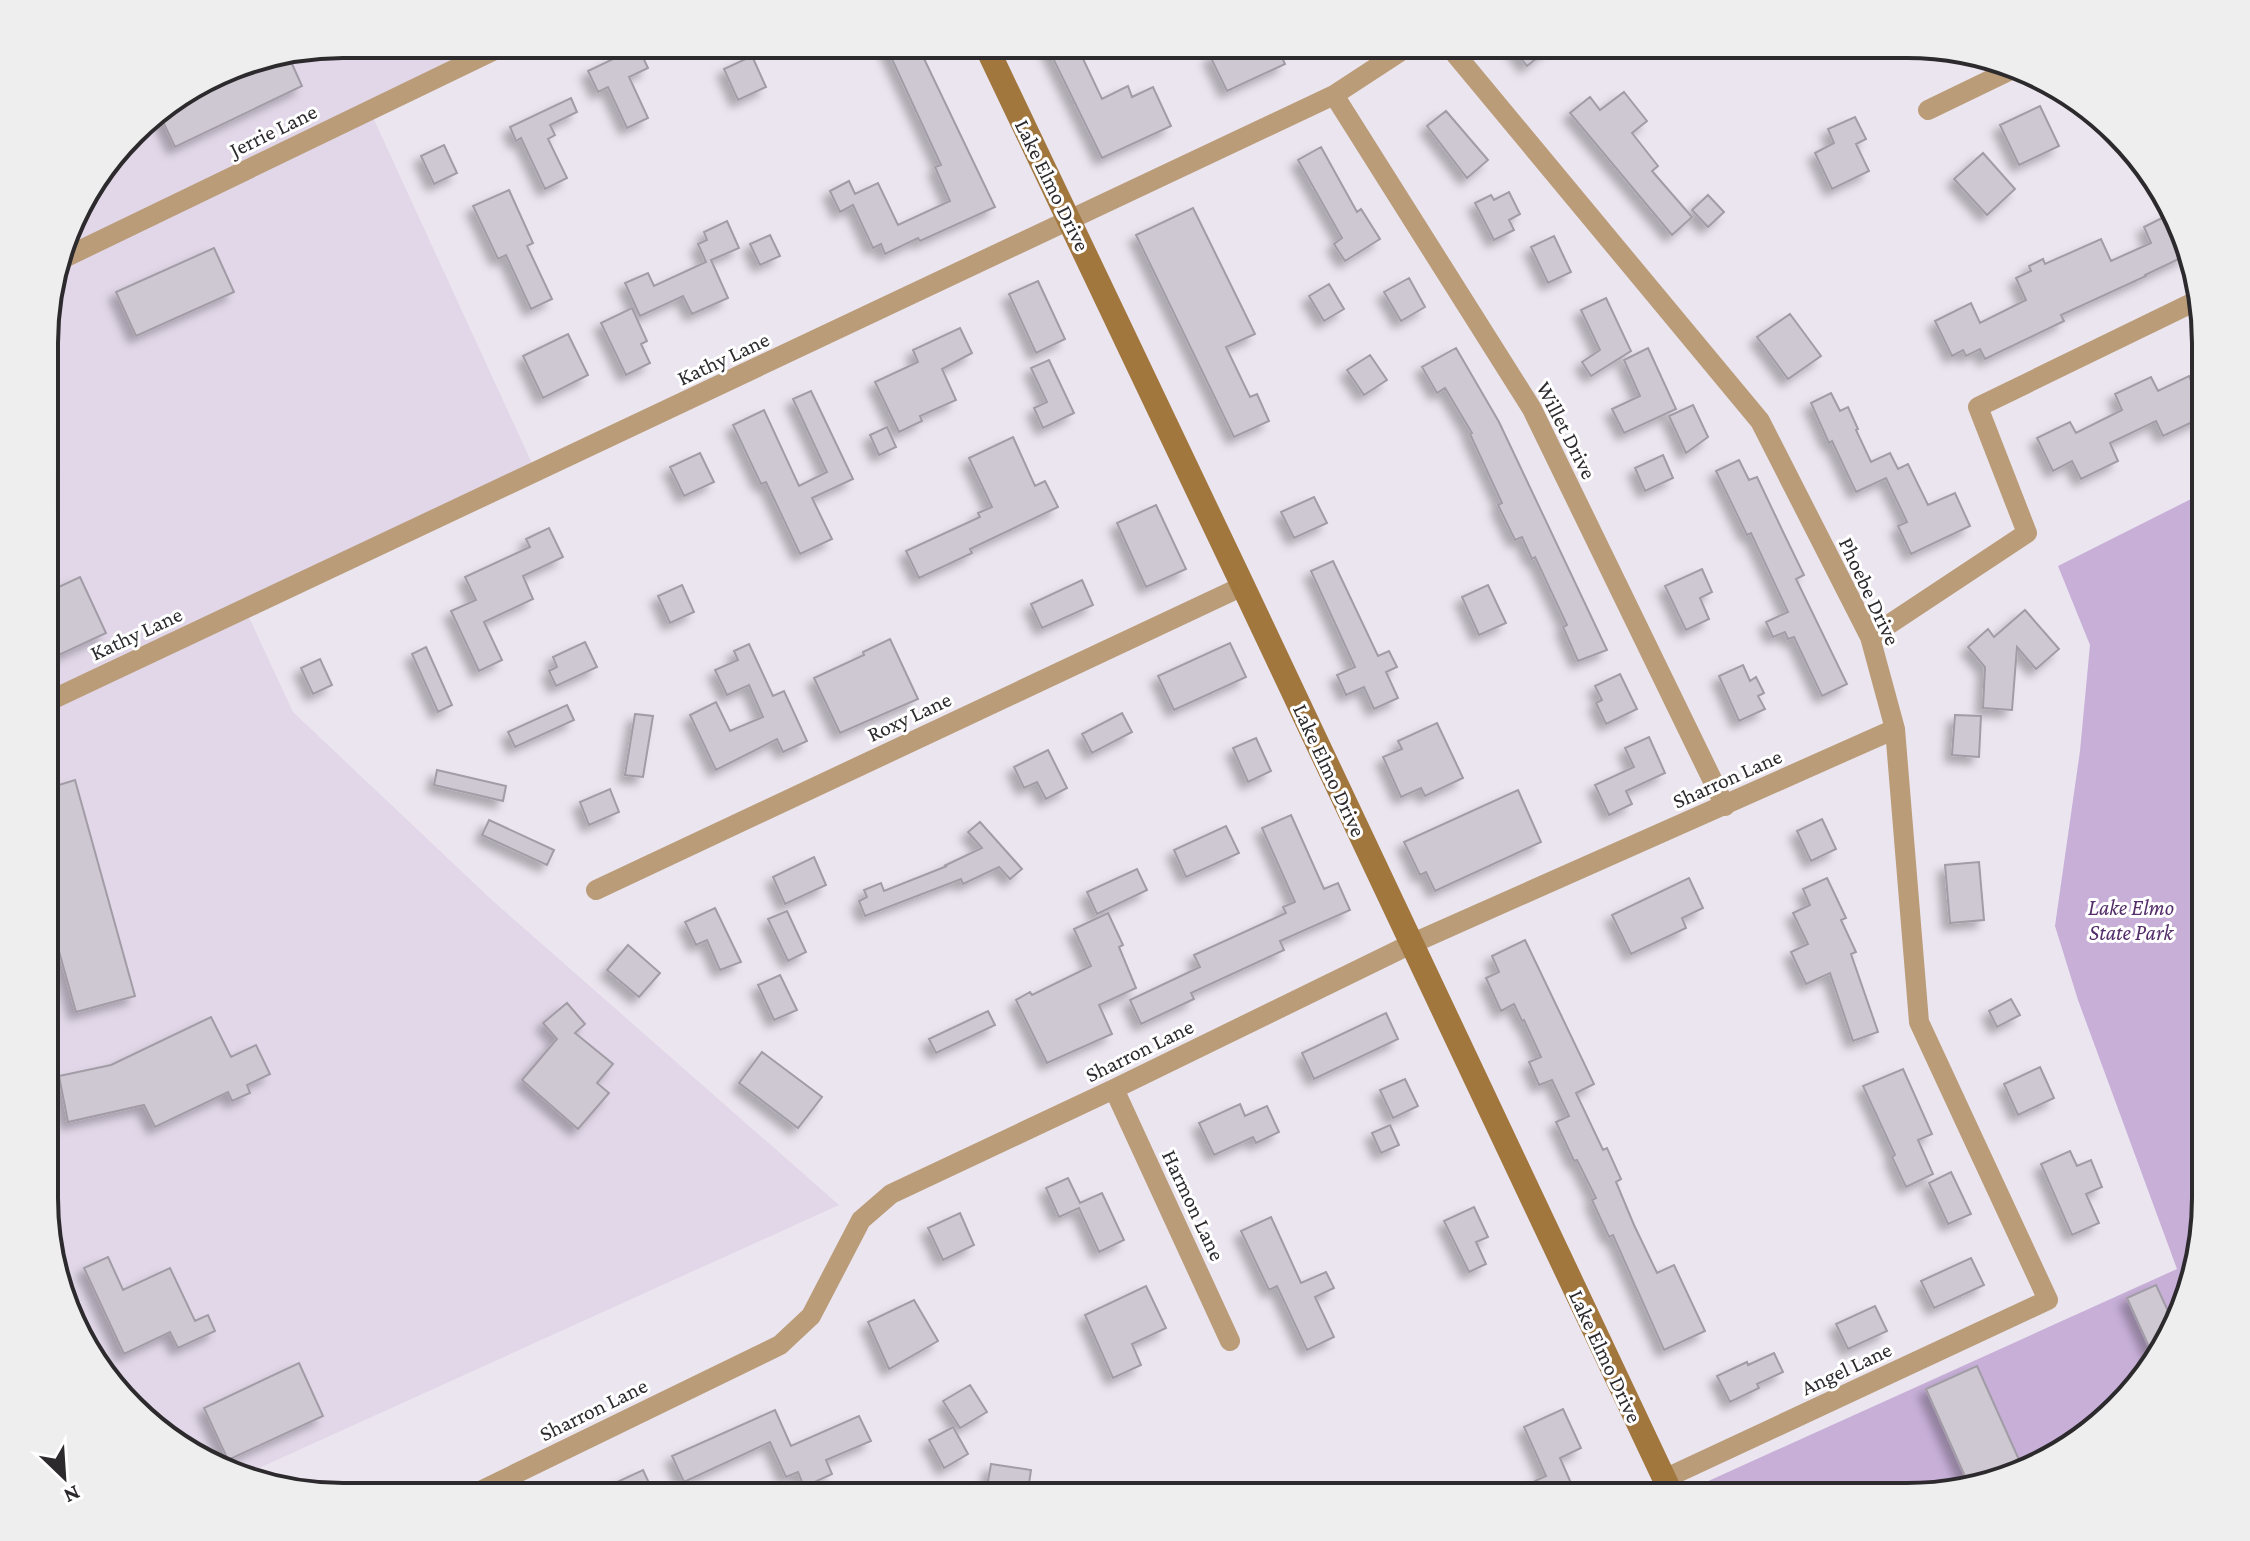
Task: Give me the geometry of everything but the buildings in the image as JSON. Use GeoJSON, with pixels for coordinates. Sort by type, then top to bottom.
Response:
{"type":"FeatureCollection","features":[{"type":"Feature","properties":{"kind":"street","name":"Jerrie Lane"},"geometry":{"type":"LineString","coordinates":[[72,254],[478,58]]}},
{"type":"Feature","properties":{"kind":"street","name":"Lake Elmo Drive"},"geometry":{"type":"LineString","coordinates":[[992,58],[1666,1483]]}},
{"type":"Feature","properties":{"kind":"street","name":"Kathy Lane"},"geometry":{"type":"LineString","coordinates":[[58,697],[1334,95],[1391,58]]}},
{"type":"Feature","properties":{"kind":"street","name":"Phoebe Drive"},"geometry":{"type":"LineString","coordinates":[[1459,58],[1760,421],[1870,637],[1895,729],[1919,1022],[2048,1300]]}},
{"type":"Feature","properties":{"kind":"street"},"geometry":{"type":"LineString","coordinates":[[1928,110],[2002,74]]}},
{"type":"Feature","properties":{"kind":"street","name":"Willet Drive"},"geometry":{"type":"LineString","coordinates":[[1334,95],[1532,409],[1725,806]]}},
{"type":"Feature","properties":{"kind":"street"},"geometry":{"type":"LineString","coordinates":[[1870,637],[2027,533],[1978,407],[2190,304]]}},
{"type":"Feature","properties":{"kind":"street","name":"Roxy Lane"},"geometry":{"type":"LineString","coordinates":[[596,890],[1243,586]]}},
{"type":"Feature","properties":{"kind":"street","name":"Sharron Lane"},"geometry":{"type":"LineString","coordinates":[[497,1483],[780,1345],[811,1316],[861,1220],[891,1194],[1411,944],[1895,729]]}},
{"type":"Feature","properties":{"kind":"street","name":"Harmon Lane"},"geometry":{"type":"LineString","coordinates":[[1114,1089],[1230,1341]]}},
{"type":"Feature","properties":{"kind":"street","name":"Angel Lane"},"geometry":{"type":"LineString","coordinates":[[1678,1483],[2048,1300]]}},
{"type":"Feature","properties":{"kind":"shaded area"},"geometry":{"type":"Polygon","coordinates":[[[478,58],[370,111],[536,472],[245,609],[293,712],[494,902],[839,1205],[256,1469],[200,1445],[155,1412],[129,1386],[96,1340],[73,1290],[63,1254],[59,1217],[60,306],[73,251],[87,217],[106,185],[141,141],[200,96],[251,73],[306,60],[478,58]]]}},
{"type":"Feature","properties":{"kind":"green space","name":"Lake Elmo State Park"},"geometry":{"type":"Polygon","coordinates":[[[2191,499],[2192,1198],[2187,1254],[2177,1290],[2154,1340],[2109,1400],[2050,1445],[1999,1468],[1963,1478],[1907,1483],[1704,1483],[2177,1269],[2078,1000],[2055,926],[2080,751],[2090,645],[2058,566],[2191,499]]]}}]}
